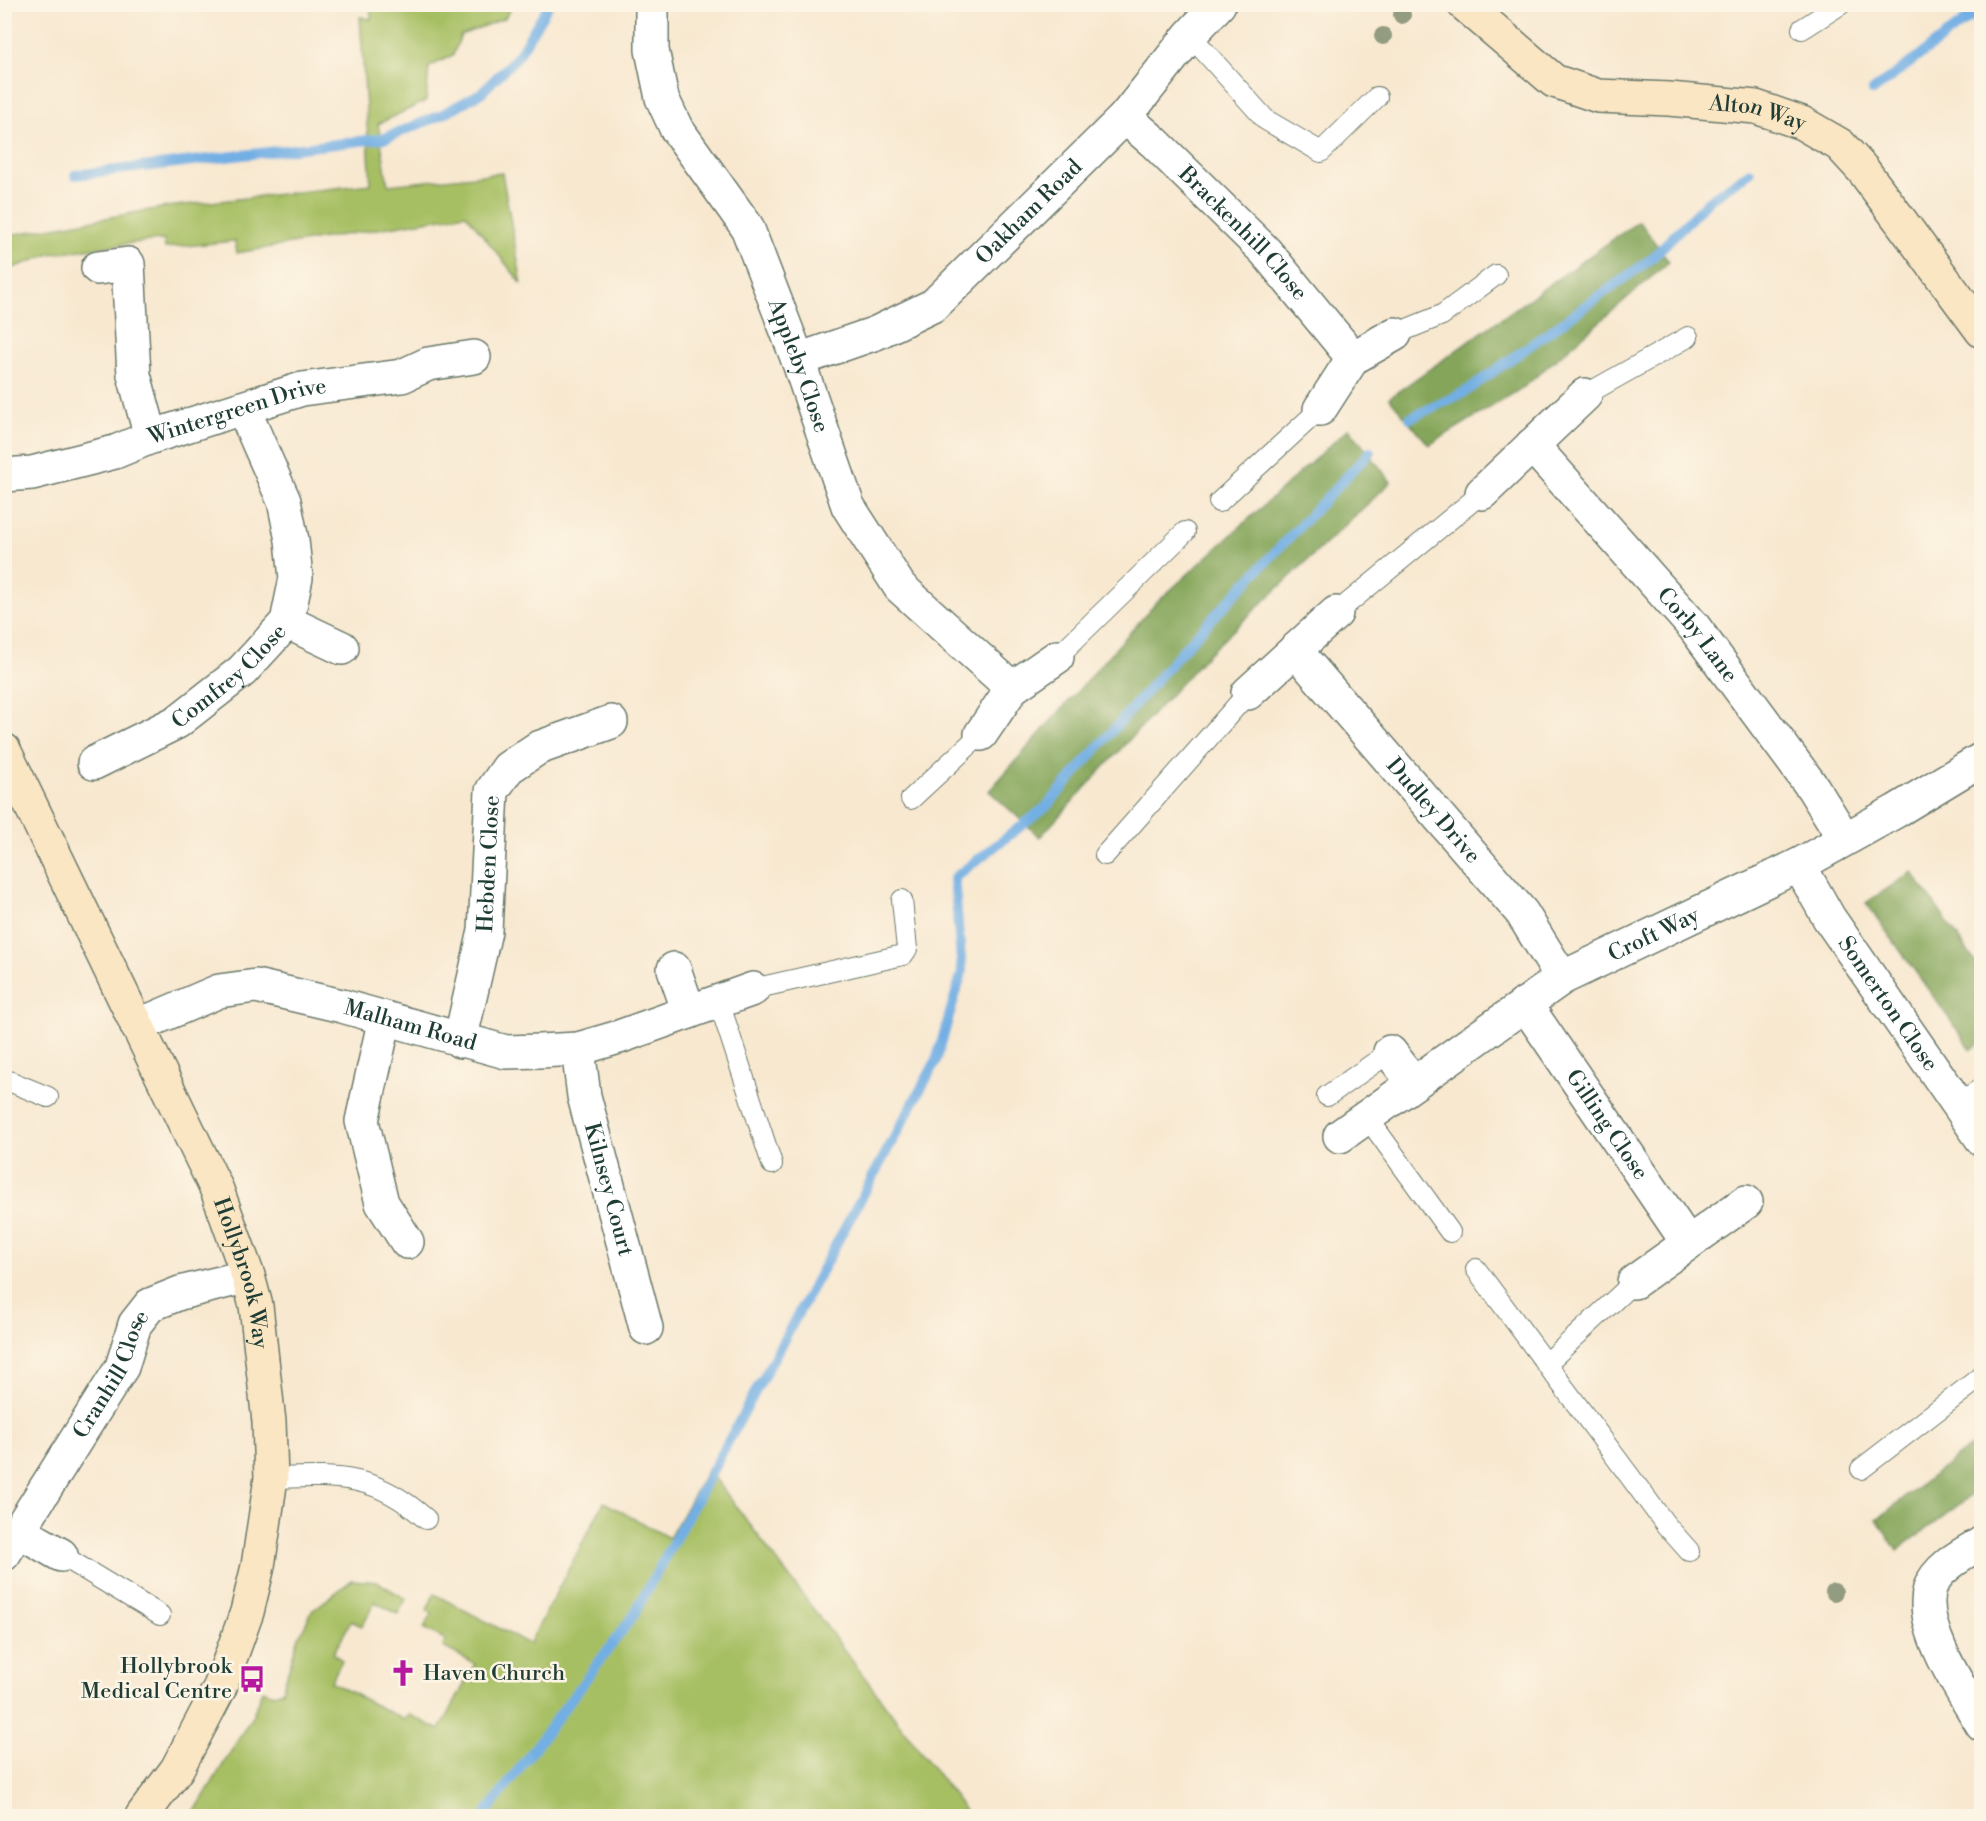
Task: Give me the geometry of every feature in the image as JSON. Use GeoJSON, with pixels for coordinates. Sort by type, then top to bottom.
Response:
{"type":"FeatureCollection","features":[{"type":"Feature","properties":{"kind":"street","name":"Appleby Close"},"geometry":{"type":"LineString","coordinates":[[652,4],[652,50],[662,98],[676,128],[747,227],[798,360],[848,506],[900,587],[1012,688]]}},
{"type":"Feature","properties":{"kind":"street","name":"Oakham Road"},"geometry":{"type":"LineString","coordinates":[[798,360],[876,333],[934,305],[1125,117],[1190,35],[1219,4]]}},
{"type":"Feature","properties":{"kind":"street","name":"Alton Way"},"geometry":{"type":"LineString","coordinates":[[1464,4],[1554,81],[1598,96],[1669,99],[1756,107],[1802,123],[1840,145],[1863,170],[1982,331]]}},
{"type":"Feature","properties":{"kind":"street","name":"Brackenhill Close"},"geometry":{"type":"LineString","coordinates":[[1125,117],[1154,141],[1265,251],[1353,358]]}},
{"type":"Feature","properties":{"kind":"street"},"geometry":{"type":"LineString","coordinates":[[98,267],[128,264],[134,375],[151,438]]}},
{"type":"Feature","properties":{"kind":"street"},"geometry":{"type":"LineString","coordinates":[[1320,409],[1353,358],[1395,334]]}},
{"type":"Feature","properties":{"kind":"street","name":"Wintergreen Drive"},"geometry":{"type":"LineString","coordinates":[[4,475],[32,473],[115,452],[302,389],[402,376],[428,364],[474,357]]}},
{"type":"Feature","properties":{"kind":"street"},"geometry":{"type":"LineString","coordinates":[[1482,493],[1585,395]]}},
{"type":"Feature","properties":{"kind":"street","name":"Comfrey Close"},"geometry":{"type":"LineString","coordinates":[[94,763],[177,722],[242,671],[287,622],[296,578],[292,540],[284,501],[243,408]]}},
{"type":"Feature","properties":{"kind":"street","name":"Corby Lane"},"geometry":{"type":"LineString","coordinates":[[1532,445],[1694,627],[1813,788],[1844,838]]}},
{"type":"Feature","properties":{"kind":"street"},"geometry":{"type":"LineString","coordinates":[[1248,693],[1336,613]]}},
{"type":"Feature","properties":{"kind":"street"},"geometry":{"type":"LineString","coordinates":[[287,622],[342,648]]}},
{"type":"Feature","properties":{"kind":"street","name":"Dudley Drive"},"geometry":{"type":"LineString","coordinates":[[1295,650],[1522,913],[1562,978]]}},
{"type":"Feature","properties":{"kind":"street"},"geometry":{"type":"LineString","coordinates":[[981,734],[1012,688],[1057,657]]}},
{"type":"Feature","properties":{"kind":"street","name":"Hebden Close"},"geometry":{"type":"LineString","coordinates":[[460,1041],[485,931],[492,791],[508,768],[538,748],[611,722]]}},
{"type":"Feature","properties":{"kind":"street","name":"Hollybrook Way"},"geometry":{"type":"LineString","coordinates":[[4,750],[217,1190],[248,1276],[256,1306],[271,1478],[265,1530],[253,1589],[220,1687],[177,1769],[142,1816]]}},
{"type":"Feature","properties":{"kind":"street","name":"Croft Way"},"geometry":{"type":"LineString","coordinates":[[1340,1136],[1562,978],[1799,865],[1896,811],[1982,759]]}},
{"type":"Feature","properties":{"kind":"street","name":"Somerton Close"},"geometry":{"type":"LineString","coordinates":[[1799,865],[1829,918],[1970,1096],[1982,1139]]}},
{"type":"Feature","properties":{"kind":"street"},"geometry":{"type":"LineString","coordinates":[[674,969],[689,1012]]}},
{"type":"Feature","properties":{"kind":"street","name":"Malham Road"},"geometry":{"type":"LineString","coordinates":[[137,1026],[219,992],[256,986],[385,1018],[460,1041],[506,1052],[578,1049],[753,989]]}},
{"type":"Feature","properties":{"kind":"street","name":"Gilling Close"},"geometry":{"type":"LineString","coordinates":[[1525,1004],[1688,1243]]}},
{"type":"Feature","properties":{"kind":"street"},"geometry":{"type":"LineString","coordinates":[[385,1018],[362,1121],[382,1203],[407,1242]]}},
{"type":"Feature","properties":{"kind":"street","name":"Kilnsey Court"},"geometry":{"type":"LineString","coordinates":[[578,1049],[592,1128],[646,1328]]}},
{"type":"Feature","properties":{"kind":"street"},"geometry":{"type":"LineString","coordinates":[[1390,1052],[1413,1082]]}},
{"type":"Feature","properties":{"kind":"street"},"geometry":{"type":"LineString","coordinates":[[1634,1282],[1746,1202]]}},
{"type":"Feature","properties":{"kind":"street","name":"Cranhill Close"},"geometry":{"type":"LineString","coordinates":[[61,1554],[12,1543],[122,1367],[135,1324],[150,1305],[180,1293],[248,1276]]}},
{"type":"Feature","properties":{"kind":"street"},"geometry":{"type":"LineString","coordinates":[[1982,1543],[1947,1566],[1930,1586],[1928,1610],[1947,1664],[1982,1724]]}},
{"type":"Feature","properties":{"kind":"lane"},"geometry":{"type":"LineString","coordinates":[[1802,29],[1841,4]]}},
{"type":"Feature","properties":{"kind":"lane"},"geometry":{"type":"LineString","coordinates":[[1190,35],[1266,120],[1321,152],[1377,97]]}},
{"type":"Feature","properties":{"kind":"lane"},"geometry":{"type":"LineString","coordinates":[[1395,334],[1442,315],[1496,274]]}},
{"type":"Feature","properties":{"kind":"lane"},"geometry":{"type":"LineString","coordinates":[[1585,395],[1688,337]]}},
{"type":"Feature","properties":{"kind":"lane"},"geometry":{"type":"LineString","coordinates":[[1219,502],[1320,409]]}},
{"type":"Feature","properties":{"kind":"lane"},"geometry":{"type":"LineString","coordinates":[[1336,613],[1482,493]]}},
{"type":"Feature","properties":{"kind":"lane"},"geometry":{"type":"LineString","coordinates":[[1057,657],[1185,532]]}},
{"type":"Feature","properties":{"kind":"lane"},"geometry":{"type":"LineString","coordinates":[[1105,855],[1248,693]]}},
{"type":"Feature","properties":{"kind":"lane"},"geometry":{"type":"LineString","coordinates":[[911,799],[981,734]]}},
{"type":"Feature","properties":{"kind":"lane"},"geometry":{"type":"LineString","coordinates":[[753,989],[903,955],[907,949],[902,900]]}},
{"type":"Feature","properties":{"kind":"lane"},"geometry":{"type":"LineString","coordinates":[[719,1002],[772,1164]]}},
{"type":"Feature","properties":{"kind":"lane"},"geometry":{"type":"LineString","coordinates":[[1327,1096],[1390,1052]]}},
{"type":"Feature","properties":{"kind":"lane"},"geometry":{"type":"LineString","coordinates":[[4,1078],[48,1097]]}},
{"type":"Feature","properties":{"kind":"lane"},"geometry":{"type":"LineString","coordinates":[[1367,1117],[1450,1232]]}},
{"type":"Feature","properties":{"kind":"lane"},"geometry":{"type":"LineString","coordinates":[[1476,1269],[1666,1525],[1689,1551]]}},
{"type":"Feature","properties":{"kind":"lane"},"geometry":{"type":"LineString","coordinates":[[1546,1364],[1634,1282]]}},
{"type":"Feature","properties":{"kind":"lane"},"geometry":{"type":"LineString","coordinates":[[1861,1469],[1982,1376]]}},
{"type":"Feature","properties":{"kind":"lane"},"geometry":{"type":"LineString","coordinates":[[271,1478],[340,1476],[375,1484],[410,1504],[426,1519]]}},
{"type":"Feature","properties":{"kind":"lane"},"geometry":{"type":"LineString","coordinates":[[61,1554],[160,1615]]}},
{"type":"Feature","properties":{"kind":"green space"},"geometry":{"type":"Polygon","coordinates":[[[371,5],[513,5],[505,18],[461,35],[453,55],[429,67],[426,101],[378,124],[388,185],[502,173],[522,284],[466,214],[237,253],[235,241],[165,248],[164,240],[148,241],[50,254],[5,271],[5,236],[167,207],[371,184],[360,17],[371,19],[371,5]]]}},
{"type":"Feature","properties":{"kind":"green space"},"geometry":{"type":"Polygon","coordinates":[[[1639,221],[1669,262],[1524,387],[1429,445],[1389,398],[1639,221]]]}},
{"type":"Feature","properties":{"kind":"green space"},"geometry":{"type":"Polygon","coordinates":[[[1349,428],[1391,482],[1208,654],[1040,837],[989,791],[1155,604],[1349,428]]]}},
{"type":"Feature","properties":{"kind":"green space"},"geometry":{"type":"Polygon","coordinates":[[[1912,872],[1981,970],[1981,1042],[1971,1049],[1866,903],[1912,872]]]}},
{"type":"Feature","properties":{"kind":"green space"},"geometry":{"type":"Polygon","coordinates":[[[1981,1439],[1981,1488],[1897,1551],[1877,1519],[1981,1439]]]}},
{"type":"Feature","properties":{"kind":"green space"},"geometry":{"type":"Polygon","coordinates":[[[708,1469],[969,1816],[192,1816],[253,1715],[262,1690],[274,1694],[282,1691],[298,1639],[312,1611],[352,1580],[378,1582],[406,1599],[398,1614],[375,1602],[362,1626],[351,1621],[333,1654],[342,1660],[331,1682],[404,1720],[408,1714],[440,1730],[475,1664],[443,1647],[446,1640],[424,1628],[432,1613],[427,1610],[434,1594],[529,1644],[604,1502],[669,1538],[708,1469]]]}},
{"type":"Feature","properties":{"kind":"waterway"},"geometry":{"type":"LineString","coordinates":[[75,175],[385,138],[441,115],[481,93],[518,56],[549,4]]}},
{"type":"Feature","properties":{"kind":"waterway"},"geometry":{"type":"LineString","coordinates":[[1873,91],[1982,8]]}},
{"type":"Feature","properties":{"kind":"waterway"},"geometry":{"type":"LineString","coordinates":[[1410,418],[1465,392],[1651,259],[1708,201],[1750,172]]}},
{"type":"Feature","properties":{"kind":"waterway"},"geometry":{"type":"LineString","coordinates":[[484,1816],[633,1616],[936,1061],[962,972],[954,878],[1046,807],[1188,644],[1370,452]]}},
{"type":"Feature","properties":{"kind":"place","name":"Haven Church"},"geometry":{"type":"Point","coordinates":[403,1673]}},
{"type":"Feature","properties":{"kind":"place","name":"Hollybrook Medical Centre"},"geometry":{"type":"Point","coordinates":[252,1679]}}]}
